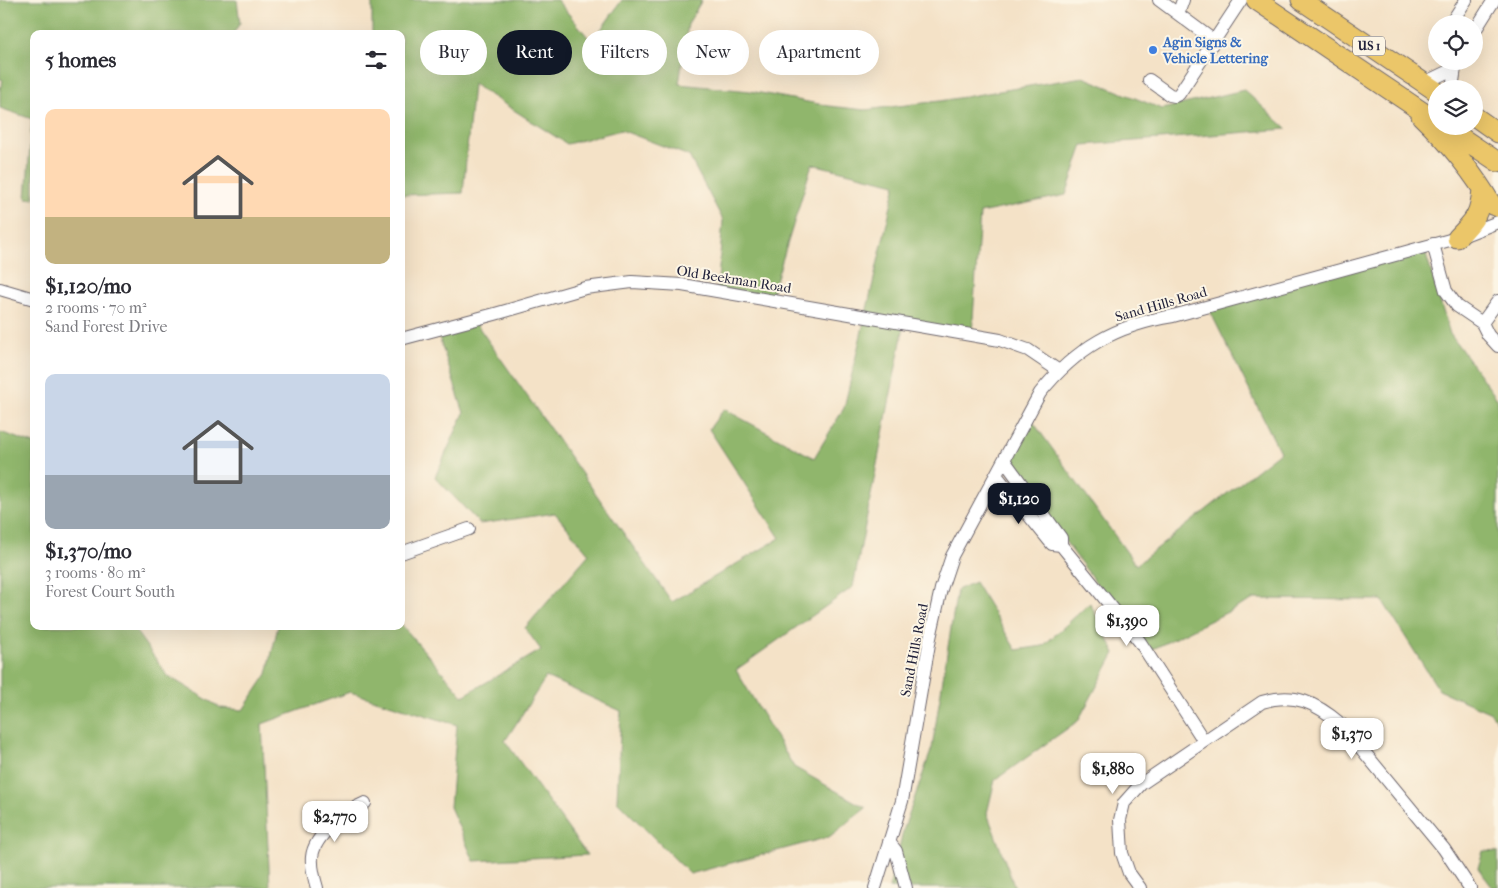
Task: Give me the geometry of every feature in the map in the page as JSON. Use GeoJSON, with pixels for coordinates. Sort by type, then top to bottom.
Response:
{"type":"FeatureCollection","features":[{"type":"Feature","properties":{"kind":"highway","name":"US 1"},"geometry":{"type":"LineString","coordinates":[[1256,0],[1428,116]]}},
{"type":"Feature","properties":{"kind":"highway","name":"US 1"},"geometry":{"type":"LineString","coordinates":[[1301,0],[1428,86]]}},
{"type":"Feature","properties":{"kind":"highway"},"geometry":{"type":"LineString","coordinates":[[1404,99],[1439,133],[1492,205],[1498,207]]}},
{"type":"Feature","properties":{"kind":"highway"},"geometry":{"type":"LineString","coordinates":[[1483,122],[1498,133]]}},
{"type":"Feature","properties":{"kind":"highway"},"geometry":{"type":"LineString","coordinates":[[1458,135],[1498,162]]}},
{"type":"Feature","properties":{"kind":"highway"},"geometry":{"type":"LineString","coordinates":[[1457,238],[1474,221],[1481,203],[1482,189]]}},
{"type":"Feature","properties":{"kind":"street"},"geometry":{"type":"LineString","coordinates":[[1159,0],[1213,40]]}},
{"type":"Feature","properties":{"kind":"street"},"geometry":{"type":"LineString","coordinates":[[1178,14],[1183,0]]}},
{"type":"Feature","properties":{"kind":"street"},"geometry":{"type":"LineString","coordinates":[[1149,80],[1170,95],[1176,96],[1179,94],[1241,0]]}},
{"type":"Feature","properties":{"kind":"street"},"geometry":{"type":"LineString","coordinates":[[1456,15],[1466,0]]}},
{"type":"Feature","properties":{"kind":"street"},"geometry":{"type":"LineString","coordinates":[[1483,18],[1494,0]]}},
{"type":"Feature","properties":{"kind":"street"},"geometry":{"type":"LineString","coordinates":[[1483,21],[1488,21],[1498,7]]}},
{"type":"Feature","properties":{"kind":"street"},"geometry":{"type":"LineString","coordinates":[[1439,80],[1452,70]]}},
{"type":"Feature","properties":{"kind":"street","name":"Sand Hills Road"},"geometry":{"type":"LineString","coordinates":[[875,888],[902,801],[930,638],[941,589],[952,556],[1040,393],[1059,371],[1098,341],[1134,325],[1457,238],[1498,222]]}},
{"type":"Feature","properties":{"kind":"street"},"geometry":{"type":"LineString","coordinates":[[1433,244],[1446,291],[1457,306],[1498,332]]}},
{"type":"Feature","properties":{"kind":"street","name":"Old Beekman Road"},"geometry":{"type":"LineString","coordinates":[[405,338],[585,288],[632,282],[682,285],[1000,340],[1028,350],[1059,371]]}},
{"type":"Feature","properties":{"kind":"street"},"geometry":{"type":"LineString","coordinates":[[0,289],[30,298]]}},
{"type":"Feature","properties":{"kind":"street"},"geometry":{"type":"LineString","coordinates":[[1482,323],[1498,301]]}},
{"type":"Feature","properties":{"kind":"street"},"geometry":{"type":"LineString","coordinates":[[1482,323],[1488,335],[1498,346]]}},
{"type":"Feature","properties":{"kind":"street"},"geometry":{"type":"LineString","coordinates":[[1004,460],[1061,538],[1061,545],[1140,642],[1204,741]]}},
{"type":"Feature","properties":{"kind":"street"},"geometry":{"type":"LineString","coordinates":[[996,475],[1052,544],[1061,545]]}},
{"type":"Feature","properties":{"kind":"street"},"geometry":{"type":"LineString","coordinates":[[405,552],[469,528]]}},
{"type":"Feature","properties":{"kind":"street"},"geometry":{"type":"LineString","coordinates":[[1140,888],[1129,873],[1122,853],[1120,820],[1124,803],[1141,784],[1262,702],[1275,698],[1297,699],[1320,708],[1341,724],[1444,849],[1470,888]]}},
{"type":"Feature","properties":{"kind":"street"},"geometry":{"type":"LineString","coordinates":[[317,888],[313,877],[312,856],[316,844],[337,819],[352,808],[365,803]]}},
{"type":"Feature","properties":{"kind":"street"},"geometry":{"type":"LineString","coordinates":[[889,842],[896,851],[906,888]]}},
{"type":"Feature","properties":{"kind":"green space"},"geometry":{"type":"Polygon","coordinates":[[[0,0],[237,0],[240,23],[236,30],[30,30],[30,118],[0,108],[0,89],[3,80],[0,79],[0,0]]]}},
{"type":"Feature","properties":{"kind":"green space"},"geometry":{"type":"Polygon","coordinates":[[[372,0],[557,0],[582,30],[582,75],[667,75],[667,30],[601,30],[622,0],[702,0],[688,24],[687,30],[677,30],[677,75],[680,75],[679,84],[750,91],[829,106],[865,110],[940,101],[1083,77],[1162,109],[1244,90],[1287,129],[1083,145],[1066,195],[980,213],[972,334],[904,326],[853,587],[736,670],[794,767],[866,808],[829,837],[690,874],[617,801],[621,711],[546,677],[505,741],[587,855],[474,861],[450,807],[457,725],[350,692],[262,724],[270,888],[0,888],[0,432],[30,443],[30,630],[135,630],[168,676],[221,708],[243,710],[267,674],[277,630],[405,629],[463,696],[541,650],[525,628],[589,554],[555,513],[480,524],[435,477],[464,413],[438,334],[475,322],[672,602],[780,538],[709,429],[724,409],[814,458],[844,408],[896,184],[812,164],[770,300],[717,292],[723,220],[689,156],[621,130],[567,144],[473,84],[463,193],[405,195],[405,30],[372,30],[372,0]]]}},
{"type":"Feature","properties":{"kind":"green space"},"geometry":{"type":"Polygon","coordinates":[[[30,145],[30,198],[26,198],[30,145]]]}},
{"type":"Feature","properties":{"kind":"green space"},"geometry":{"type":"Polygon","coordinates":[[[1423,245],[1450,334],[1498,400],[1498,722],[1491,713],[1439,690],[1382,600],[1254,599],[1147,652],[1003,457],[1028,415],[1136,565],[1280,452],[1207,305],[1423,245]]]}},
{"type":"Feature","properties":{"kind":"green space"},"geometry":{"type":"Polygon","coordinates":[[[975,582],[1016,650],[1043,646],[1090,603],[1115,653],[1078,721],[995,780],[987,813],[1015,888],[889,888],[904,828],[932,748],[957,590],[975,582]]]}},
{"type":"Feature","properties":{"kind":"green space"},"geometry":{"type":"Polygon","coordinates":[[[1483,851],[1498,852],[1498,888],[1493,888],[1478,868],[1483,851]]]}},
{"type":"Feature","properties":{"kind":"place","name":"Agin Signs & Vehicle Lettering"},"geometry":{"type":"Point","coordinates":[1153,50]}}]}
